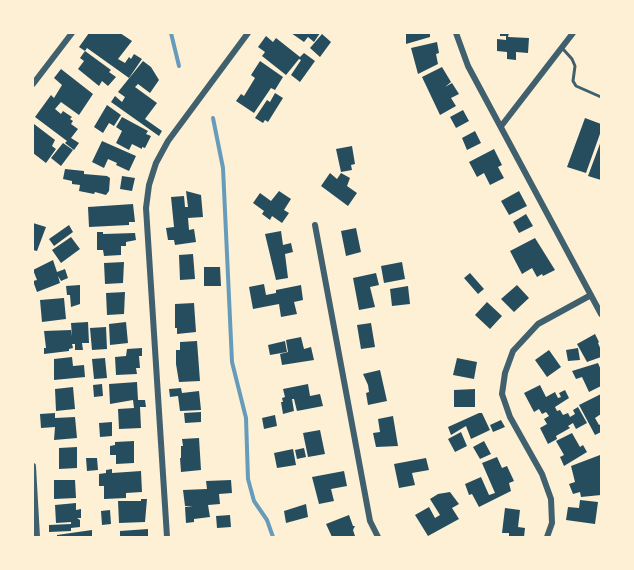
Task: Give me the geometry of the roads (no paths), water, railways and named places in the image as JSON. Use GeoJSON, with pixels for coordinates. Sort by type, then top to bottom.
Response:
{"type":"FeatureCollection","features":[{"type":"Feature","properties":{"kind":"street"},"geometry":{"type":"LineString","coordinates":[[167,537],[146,208],[149,185],[156,164],[168,141],[248,33]]}},
{"type":"Feature","properties":{"kind":"street"},"geometry":{"type":"LineString","coordinates":[[456,33],[468,66],[502,125],[601,314]]}},
{"type":"Feature","properties":{"kind":"street"},"geometry":{"type":"LineString","coordinates":[[502,125],[573,33]]}},
{"type":"Feature","properties":{"kind":"street"},"geometry":{"type":"LineString","coordinates":[[33,84],[69,34]]}},
{"type":"Feature","properties":{"kind":"street"},"geometry":{"type":"LineString","coordinates":[[315,225],[370,521],[378,537]]}},
{"type":"Feature","properties":{"kind":"street"},"geometry":{"type":"LineString","coordinates":[[547,537],[552,523],[551,499],[542,474],[510,417],[502,394],[505,373],[513,351],[538,324],[591,295]]}},
{"type":"Feature","properties":{"kind":"street"},"geometry":{"type":"LineString","coordinates":[[33,466],[38,537]]}},
{"type":"Feature","properties":{"kind":"lane"},"geometry":{"type":"LineString","coordinates":[[562,48],[569,53],[575,66],[573,81],[576,86],[601,97]]}},
{"type":"Feature","properties":{"kind":"waterway"},"geometry":{"type":"LineString","coordinates":[[171,33],[179,66]]}},
{"type":"Feature","properties":{"kind":"waterway"},"geometry":{"type":"LineString","coordinates":[[213,118],[223,168],[232,362],[246,418],[248,479],[254,501],[267,520],[273,537]]}}]}
